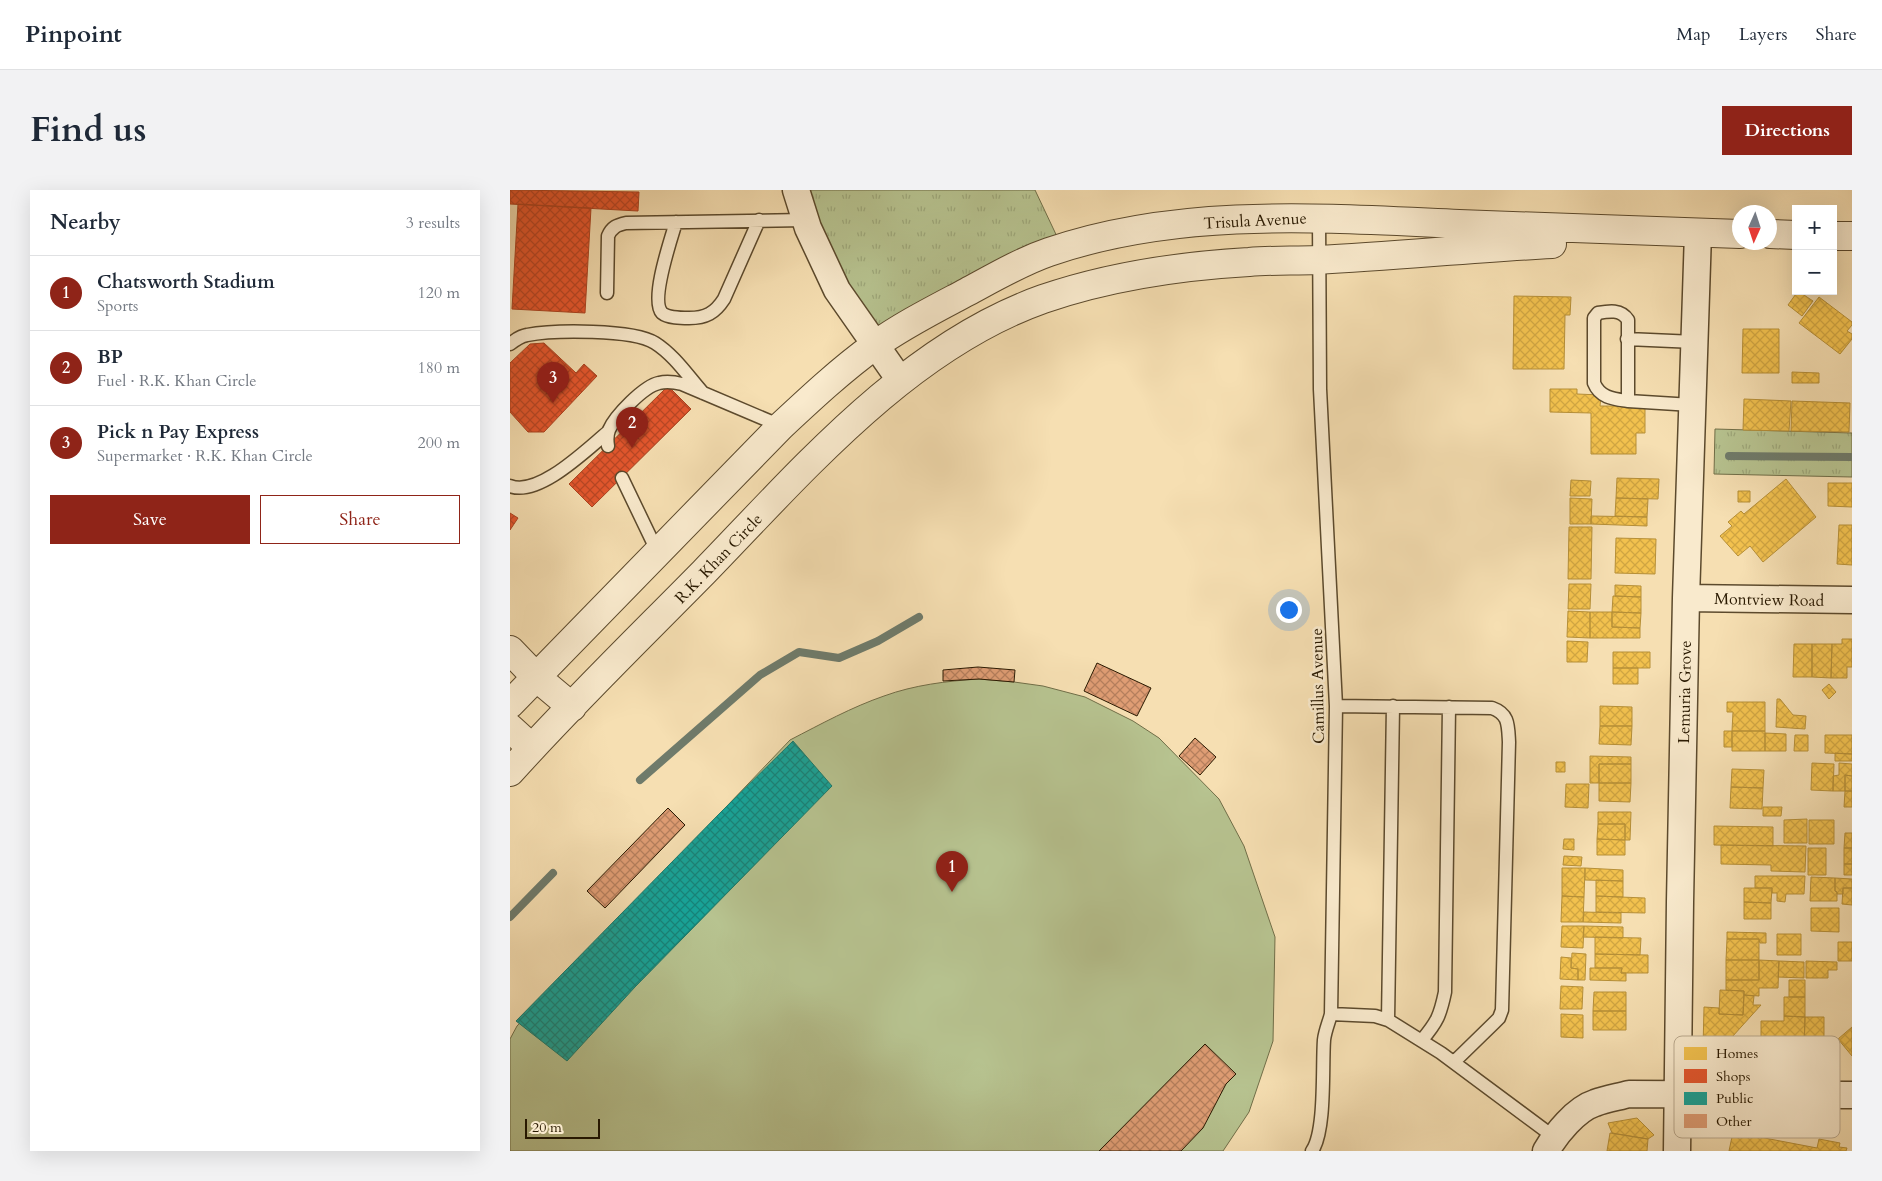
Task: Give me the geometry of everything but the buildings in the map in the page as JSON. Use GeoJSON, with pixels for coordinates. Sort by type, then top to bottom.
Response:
{"type":"FeatureCollection","features":[{"type":"Feature","properties":{"kind":"street"},"geometry":{"type":"LineString","coordinates":[[796,190],[805,220],[837,290],[900,380]]}},
{"type":"Feature","properties":{"kind":"street","name":"Trisula Avenue"},"geometry":{"type":"LineString","coordinates":[[876,345],[944,304],[1005,272],[1048,253],[1100,237],[1164,226],[1226,220],[1319,217],[1732,234]]}},
{"type":"Feature","properties":{"kind":"street","name":"Trisula Avenue"},"geometry":{"type":"LineString","coordinates":[[900,380],[962,337],[998,319],[1040,300],[1127,276],[1182,268],[1251,262],[1319,260],[1467,248],[1586,242],[1660,232]]}},
{"type":"Feature","properties":{"kind":"street","name":"Lemuria Grove"},"geometry":{"type":"LineString","coordinates":[[1678,1036],[1686,598],[1698,233]]}},
{"type":"Feature","properties":{"kind":"street"},"geometry":{"type":"LineString","coordinates":[[1777,234],[1792,235]]}},
{"type":"Feature","properties":{"kind":"street"},"geometry":{"type":"LineString","coordinates":[[1837,236],[1852,236]]}},
{"type":"Feature","properties":{"kind":"street"},"geometry":{"type":"LineString","coordinates":[[510,704],[781,426],[828,383],[876,345]]}},
{"type":"Feature","properties":{"kind":"street","name":"R.K. Khan Circle"},"geometry":{"type":"LineString","coordinates":[[510,772],[821,452],[900,380]]}},
{"type":"Feature","properties":{"kind":"street","name":"Montview Road"},"geometry":{"type":"LineString","coordinates":[[1686,598],[1852,600]]}},
{"type":"Feature","properties":{"kind":"street"},"geometry":{"type":"LineString","coordinates":[[510,650],[536,676],[572,707]]}},
{"type":"Feature","properties":{"kind":"street"},"geometry":{"type":"LineString","coordinates":[[510,728],[532,748]]}},
{"type":"Feature","properties":{"kind":"street"},"geometry":{"type":"LineString","coordinates":[[1550,1144],[1574,1117],[1594,1103],[1629,1094],[1674,1094]]}},
{"type":"Feature","properties":{"kind":"street","name":"Lemuria Grove"},"geometry":{"type":"LineString","coordinates":[[1677,1138],[1677,1151]]}},
{"type":"Feature","properties":{"kind":"lane","name":"Camillus Avenue"},"geometry":{"type":"LineString","coordinates":[[1312,1151],[1315,1146],[1321,1119],[1324,1037],[1331,1014],[1336,706],[1320,389],[1319,217]]}},
{"type":"Feature","properties":{"kind":"lane"},"geometry":{"type":"LineString","coordinates":[[676,222],[659,287],[658,300],[660,311],[664,315],[688,318],[708,316],[717,310],[724,299],[759,220]]}},
{"type":"Feature","properties":{"kind":"lane"},"geometry":{"type":"LineString","coordinates":[[606,293],[608,236],[617,225],[626,223],[805,220]]}},
{"type":"Feature","properties":{"kind":"lane"},"geometry":{"type":"LineString","coordinates":[[1628,401],[1628,320],[1623,313],[1603,312],[1595,315],[1594,383],[1597,390],[1611,399],[1628,401],[1692,406]]}},
{"type":"Feature","properties":{"kind":"lane"},"geometry":{"type":"LineString","coordinates":[[510,344],[524,336],[550,332],[614,334],[637,337],[654,342],[674,360],[702,393]]}},
{"type":"Feature","properties":{"kind":"lane"},"geometry":{"type":"LineString","coordinates":[[1627,339],[1694,342]]}},
{"type":"Feature","properties":{"kind":"lane"},"geometry":{"type":"LineString","coordinates":[[510,486],[522,489],[541,484],[556,474],[608,432],[623,411],[643,392],[658,383],[669,381],[682,384],[781,426]]}},
{"type":"Feature","properties":{"kind":"lane"},"geometry":{"type":"LineString","coordinates":[[608,432],[608,446]]}},
{"type":"Feature","properties":{"kind":"lane"},"geometry":{"type":"LineString","coordinates":[[622,478],[658,552]]}},
{"type":"Feature","properties":{"kind":"lane"},"geometry":{"type":"LineString","coordinates":[[1336,706],[1492,708],[1502,711],[1506,719],[1509,742],[1502,1010],[1494,1024],[1454,1062]]}},
{"type":"Feature","properties":{"kind":"lane"},"geometry":{"type":"LineString","coordinates":[[1388,1020],[1393,706]]}},
{"type":"Feature","properties":{"kind":"lane"},"geometry":{"type":"LineString","coordinates":[[1422,1040],[1437,1022],[1441,1013],[1445,992],[1449,707]]}},
{"type":"Feature","properties":{"kind":"lane"},"geometry":{"type":"LineString","coordinates":[[1331,1014],[1375,1016],[1388,1020],[1422,1040],[1454,1062],[1550,1144]]}},
{"type":"Feature","properties":{"kind":"green space"},"geometry":{"type":"Polygon","coordinates":[[[794,190],[1035,190],[1061,245],[875,345],[794,190]]]}},
{"type":"Feature","properties":{"kind":"green space"},"geometry":{"type":"Polygon","coordinates":[[[1715,429],[1852,433],[1852,477],[1714,474],[1715,429]]]}},
{"type":"Feature","properties":{"kind":"green space"},"geometry":{"type":"Polygon","coordinates":[[[979,679],[1043,686],[1085,697],[1133,721],[1159,738],[1219,799],[1244,846],[1275,937],[1273,1041],[1249,1112],[1223,1151],[510,1151],[510,1039],[517,1026],[790,740],[872,700],[895,692],[931,684],[979,679]]]}},
{"type":"Feature","properties":{"kind":"waterway"},"geometry":{"type":"LineString","coordinates":[[1729,456],[1852,457]]}},
{"type":"Feature","properties":{"kind":"waterway"},"geometry":{"type":"LineString","coordinates":[[640,780],[760,675],[799,652],[839,658],[878,641],[919,617]]}},
{"type":"Feature","properties":{"kind":"waterway"},"geometry":{"type":"LineString","coordinates":[[510,917],[553,873]]}},
{"type":"Feature","properties":{"kind":"place","name":"Pick n Pay Express"},"geometry":{"type":"Point","coordinates":[553,403]}},
{"type":"Feature","properties":{"kind":"place","name":"BP"},"geometry":{"type":"Point","coordinates":[632,448]}},
{"type":"Feature","properties":{"kind":"place","name":"Chatsworth Stadium"},"geometry":{"type":"Point","coordinates":[952,892]}}]}
